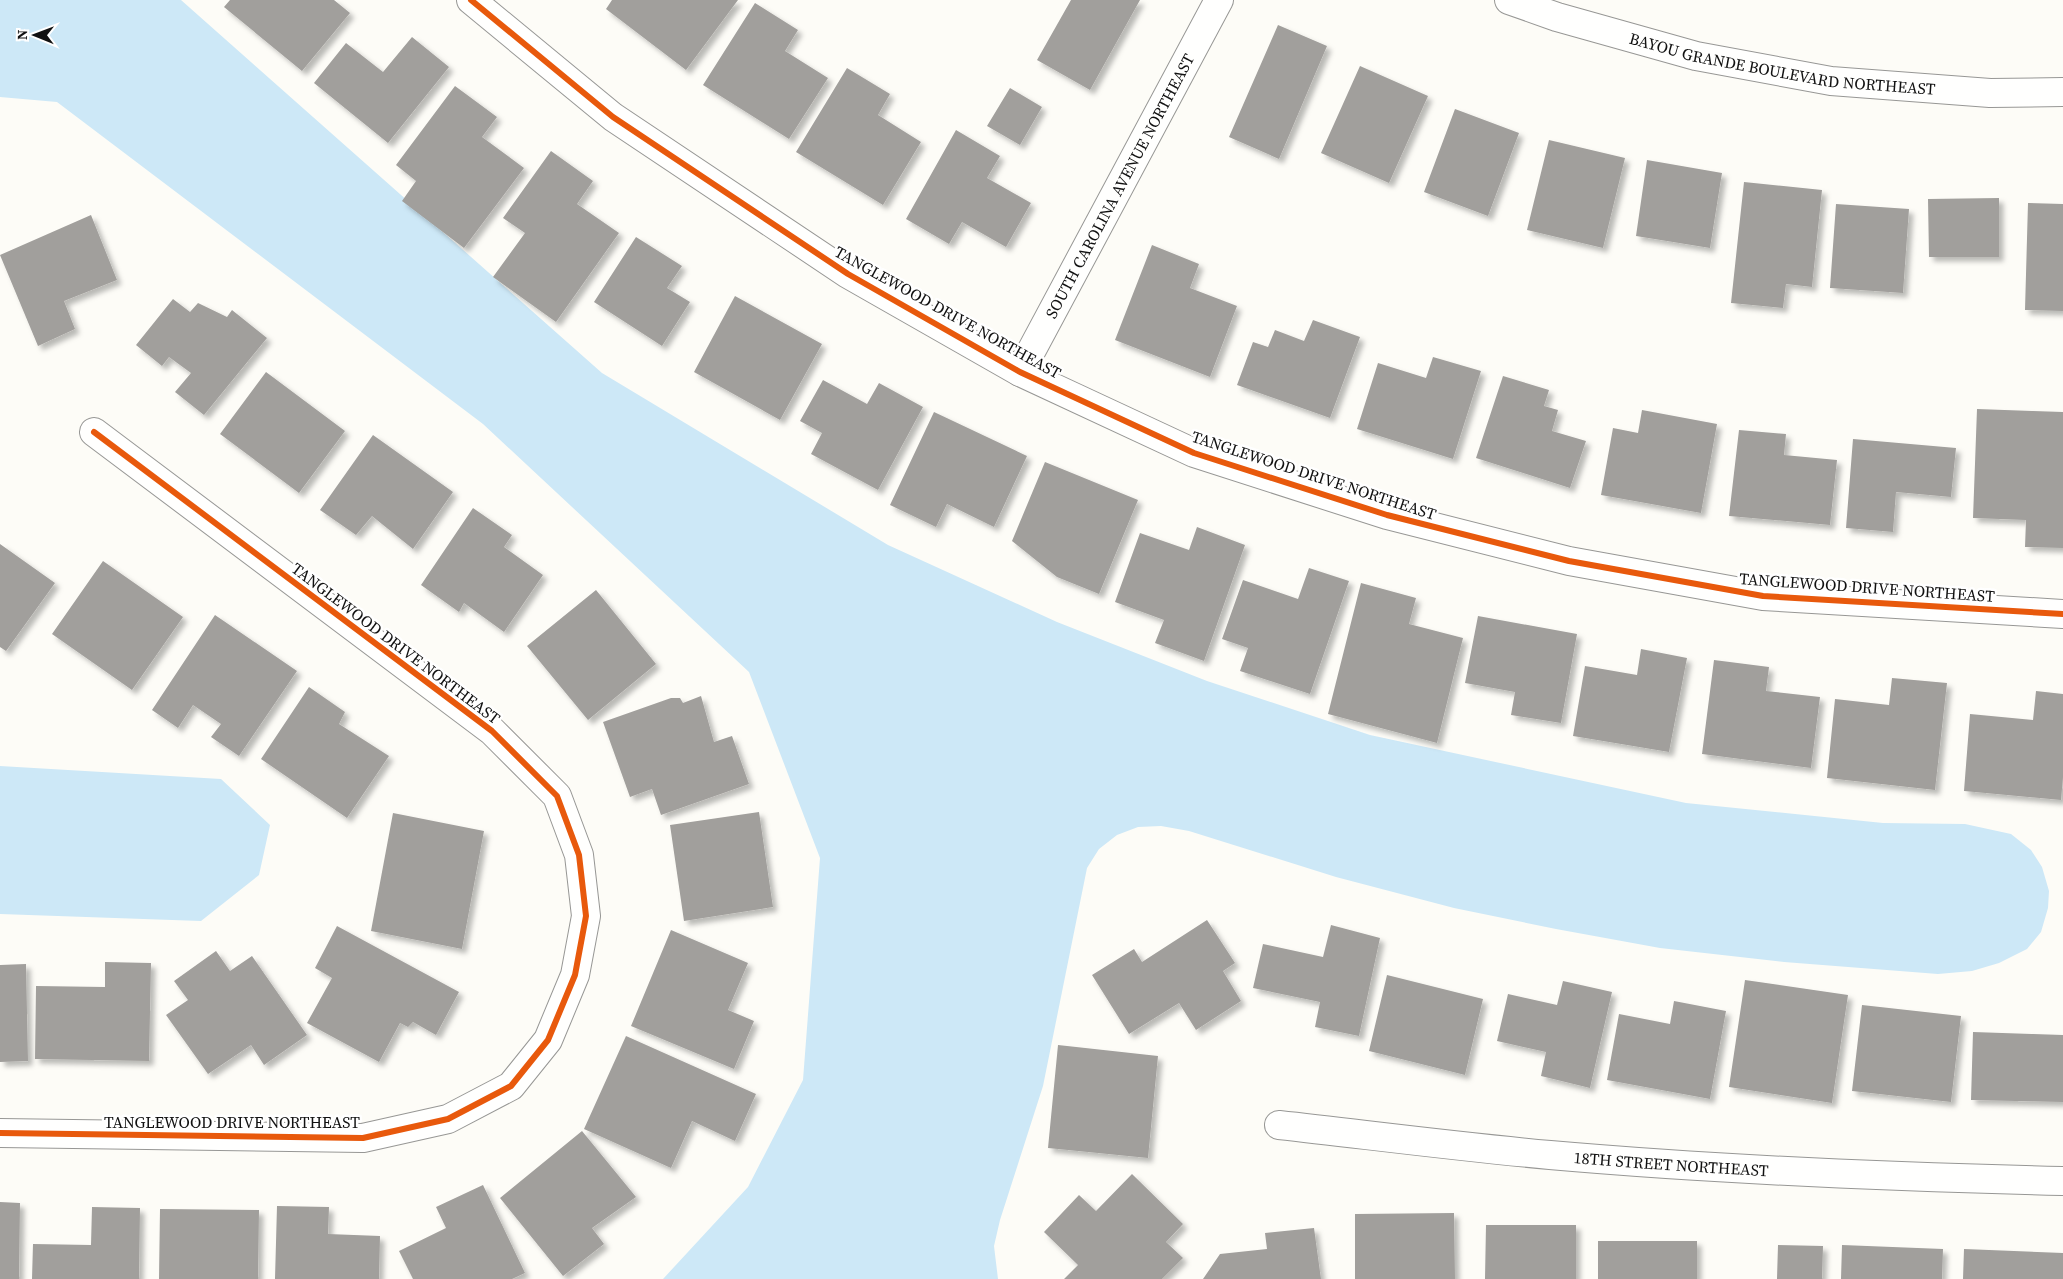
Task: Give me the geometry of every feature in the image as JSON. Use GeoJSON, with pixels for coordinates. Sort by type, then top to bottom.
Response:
{"type":"FeatureCollection","features":[{"type":"Feature","properties":{"kind":"street","name":"TANGLEWOOD DRIVE NORTHEAST"},"geometry":{"type":"LineString","coordinates":[[471,0],[621,122],[848,274],[1020,372],[1194,453],[1387,516],[1570,561],[1764,596],[2063,614]]}},
{"type":"Feature","properties":{"kind":"street","name":"SOUTH CAROLINA AVENUE NORTHEAST"},"geometry":{"type":"LineString","coordinates":[[1020,372],[1219,0]]}},
{"type":"Feature","properties":{"kind":"street","name":"BAYOU GRANDE BOULEVARD NORTHEAST"},"geometry":{"type":"LineString","coordinates":[[1509,0],[1557,17],[1696,56],[1831,81],[1990,93],[2063,92]]}},
{"type":"Feature","properties":{"kind":"street","name":"TANGLEWOOD DRIVE NORTHEAST"},"geometry":{"type":"LineString","coordinates":[[0,1134],[362,1138],[448,1118],[511,1086],[548,1040],[576,975],[586,916],[579,855],[557,796],[498,738],[94,432]]}},
{"type":"Feature","properties":{"kind":"street","name":"18TH STREET NORTHEAST"},"geometry":{"type":"LineString","coordinates":[[1279,1125],[1549,1155],[1721,1168],[2063,1181]]}},
{"type":"Feature","properties":{"kind":"water"},"geometry":{"type":"Polygon","coordinates":[[[0,0],[181,0],[602,373],[888,545],[1057,622],[1207,681],[1370,735],[1686,803],[1883,823],[1965,824],[2011,834],[2031,850],[2042,867],[2049,891],[2048,908],[2041,932],[2027,949],[1999,963],[1972,971],[1938,974],[1784,962],[1660,948],[1454,908],[1336,877],[1189,831],[1161,826],[1138,827],[1117,835],[1099,849],[1087,868],[1043,1086],[1000,1220],[994,1246],[998,1279],[663,1279],[748,1187],[803,1080],[820,858],[749,672],[483,424],[57,102],[0,97],[0,0]]]}},
{"type":"Feature","properties":{"kind":"water"},"geometry":{"type":"Polygon","coordinates":[[[0,766],[221,779],[270,825],[259,875],[201,921],[0,914],[0,766]]]}},
{"type":"Feature","properties":{"kind":"building"},"geometry":{"type":"Polygon","coordinates":[[[230,0],[334,0],[350,13],[302,71],[224,7],[230,0]]]}},
{"type":"Feature","properties":{"kind":"building"},"geometry":{"type":"Polygon","coordinates":[[[612,0],[738,0],[686,70],[606,9],[612,0]]]}},
{"type":"Feature","properties":{"kind":"building"},"geometry":{"type":"Polygon","coordinates":[[[1071,0],[1140,0],[1090,90],[1037,60],[1071,0]]]}},
{"type":"Feature","properties":{"kind":"building"},"geometry":{"type":"Polygon","coordinates":[[[755,3],[798,30],[785,51],[828,78],[789,139],[703,85],[755,3]]]}},
{"type":"Feature","properties":{"kind":"building"},"geometry":{"type":"Polygon","coordinates":[[[1278,25],[1327,46],[1279,159],[1229,137],[1278,25]]]}},
{"type":"Feature","properties":{"kind":"building"},"geometry":{"type":"Polygon","coordinates":[[[412,37],[449,67],[388,143],[314,83],[346,43],[383,72],[412,37]]]}},
{"type":"Feature","properties":{"kind":"building"},"geometry":{"type":"Polygon","coordinates":[[[1360,66],[1428,96],[1389,183],[1321,153],[1360,66]]]}},
{"type":"Feature","properties":{"kind":"building"},"geometry":{"type":"Polygon","coordinates":[[[847,68],[890,94],[878,115],[921,142],[883,205],[796,152],[847,68]]]}},
{"type":"Feature","properties":{"kind":"building"},"geometry":{"type":"Polygon","coordinates":[[[455,86],[497,117],[482,137],[524,168],[464,248],[402,201],[416,181],[396,165],[455,86]]]}},
{"type":"Feature","properties":{"kind":"building"},"geometry":{"type":"Polygon","coordinates":[[[1010,88],[1042,107],[1020,145],[987,126],[1010,88]]]}},
{"type":"Feature","properties":{"kind":"building"},"geometry":{"type":"Polygon","coordinates":[[[1455,109],[1519,133],[1488,216],[1424,192],[1455,109]]]}},
{"type":"Feature","properties":{"kind":"building"},"geometry":{"type":"Polygon","coordinates":[[[956,130],[1000,156],[987,178],[1031,203],[1006,247],[962,222],[949,244],[906,219],[956,130]]]}},
{"type":"Feature","properties":{"kind":"building"},"geometry":{"type":"Polygon","coordinates":[[[1549,140],[1625,158],[1603,248],[1527,230],[1549,140]]]}},
{"type":"Feature","properties":{"kind":"building"},"geometry":{"type":"Polygon","coordinates":[[[551,151],[593,181],[577,204],[619,233],[556,322],[493,277],[525,233],[503,218],[551,151]]]}},
{"type":"Feature","properties":{"kind":"building"},"geometry":{"type":"Polygon","coordinates":[[[1647,160],[1722,173],[1710,248],[1636,236],[1647,160]]]}},
{"type":"Feature","properties":{"kind":"building"},"geometry":{"type":"Polygon","coordinates":[[[1744,182],[1822,190],[1812,287],[1786,284],[1783,308],[1731,303],[1744,182]]]}},
{"type":"Feature","properties":{"kind":"building"},"geometry":{"type":"Polygon","coordinates":[[[1999,198],[1999,257],[1929,257],[1928,199],[1999,198]]]}},
{"type":"Feature","properties":{"kind":"building"},"geometry":{"type":"Polygon","coordinates":[[[2028,203],[2063,204],[2063,311],[2025,310],[2028,203]]]}},
{"type":"Feature","properties":{"kind":"building"},"geometry":{"type":"Polygon","coordinates":[[[1836,204],[1909,209],[1903,293],[1830,288],[1836,204]]]}},
{"type":"Feature","properties":{"kind":"building"},"geometry":{"type":"Polygon","coordinates":[[[91,215],[117,280],[64,301],[75,329],[38,346],[0,255],[91,215]]]}},
{"type":"Feature","properties":{"kind":"building"},"geometry":{"type":"Polygon","coordinates":[[[636,237],[682,266],[667,288],[690,302],[662,346],[594,302],[636,237]]]}},
{"type":"Feature","properties":{"kind":"building"},"geometry":{"type":"Polygon","coordinates":[[[1152,245],[1199,264],[1190,288],[1237,306],[1210,377],[1115,340],[1152,245]]]}},
{"type":"Feature","properties":{"kind":"building"},"geometry":{"type":"Polygon","coordinates":[[[735,296],[822,344],[780,420],[694,372],[735,296]]]}},
{"type":"Feature","properties":{"kind":"building"},"geometry":{"type":"Polygon","coordinates":[[[173,299],[190,312],[198,303],[227,317],[232,310],[267,338],[204,415],[175,392],[191,373],[169,357],[162,366],[136,345],[173,299]]]}},
{"type":"Feature","properties":{"kind":"building"},"geometry":{"type":"Polygon","coordinates":[[[1313,320],[1360,337],[1330,418],[1237,385],[1253,342],[1268,347],[1275,330],[1304,341],[1313,320]]]}},
{"type":"Feature","properties":{"kind":"building"},"geometry":{"type":"Polygon","coordinates":[[[1433,357],[1481,371],[1453,459],[1357,429],[1378,363],[1426,378],[1433,357]]]}},
{"type":"Feature","properties":{"kind":"building"},"geometry":{"type":"Polygon","coordinates":[[[266,372],[345,431],[299,493],[220,434],[266,372]]]}},
{"type":"Feature","properties":{"kind":"building"},"geometry":{"type":"Polygon","coordinates":[[[1503,376],[1549,390],[1544,406],[1558,410],[1552,431],[1586,441],[1570,488],[1476,458],[1503,376]]]}},
{"type":"Feature","properties":{"kind":"building"},"geometry":{"type":"Polygon","coordinates":[[[823,380],[867,404],[879,383],[923,407],[878,490],[811,454],[822,433],[800,421],[823,380]]]}},
{"type":"Feature","properties":{"kind":"building"},"geometry":{"type":"Polygon","coordinates":[[[1977,409],[2063,412],[2063,548],[2025,547],[2026,520],[1973,518],[1977,409]]]}},
{"type":"Feature","properties":{"kind":"building"},"geometry":{"type":"Polygon","coordinates":[[[1642,410],[1717,424],[1701,513],[1601,495],[1613,428],[1638,433],[1642,410]]]}},
{"type":"Feature","properties":{"kind":"building"},"geometry":{"type":"Polygon","coordinates":[[[934,412],[1027,456],[994,527],[947,504],[936,527],[890,505],[934,412]]]}},
{"type":"Feature","properties":{"kind":"building"},"geometry":{"type":"Polygon","coordinates":[[[1739,430],[1786,434],[1784,455],[1837,460],[1830,525],[1729,516],[1739,430]]]}},
{"type":"Feature","properties":{"kind":"building"},"geometry":{"type":"Polygon","coordinates":[[[373,435],[453,492],[413,549],[372,516],[356,535],[320,510],[373,435]]]}},
{"type":"Feature","properties":{"kind":"building"},"geometry":{"type":"Polygon","coordinates":[[[1853,439],[1956,448],[1951,497],[1896,492],[1893,532],[1846,528],[1853,439]]]}},
{"type":"Feature","properties":{"kind":"building"},"geometry":{"type":"Polygon","coordinates":[[[1045,462],[1138,500],[1099,594],[1057,577],[1012,541],[1045,462]]]}},
{"type":"Feature","properties":{"kind":"building"},"geometry":{"type":"Polygon","coordinates":[[[473,508],[512,535],[504,547],[543,575],[504,632],[464,603],[459,612],[421,585],[473,508]]]}},
{"type":"Feature","properties":{"kind":"building"},"geometry":{"type":"Polygon","coordinates":[[[1197,527],[1245,545],[1204,661],[1155,643],[1164,620],[1115,602],[1140,533],[1189,550],[1197,527]]]}},
{"type":"Feature","properties":{"kind":"building"},"geometry":{"type":"Polygon","coordinates":[[[0,544],[55,583],[6,651],[0,647],[0,544]]]}},
{"type":"Feature","properties":{"kind":"building"},"geometry":{"type":"Polygon","coordinates":[[[103,561],[183,617],[132,690],[52,634],[103,561]]]}},
{"type":"Feature","properties":{"kind":"building"},"geometry":{"type":"Polygon","coordinates":[[[1309,568],[1349,581],[1310,694],[1240,671],[1248,648],[1222,639],[1243,580],[1298,599],[1309,568]]]}},
{"type":"Feature","properties":{"kind":"building"},"geometry":{"type":"Polygon","coordinates":[[[1361,583],[1416,598],[1409,624],[1463,638],[1437,743],[1328,714],[1361,583]]]}},
{"type":"Feature","properties":{"kind":"building"},"geometry":{"type":"Polygon","coordinates":[[[596,590],[656,664],[588,720],[527,646],[596,590]]]}},
{"type":"Feature","properties":{"kind":"building"},"geometry":{"type":"Polygon","coordinates":[[[215,615],[297,671],[239,756],[211,737],[221,724],[193,705],[178,728],[152,710],[215,615]]]}},
{"type":"Feature","properties":{"kind":"building"},"geometry":{"type":"Polygon","coordinates":[[[1478,616],[1577,634],[1561,723],[1511,715],[1515,692],[1465,683],[1478,616]]]}},
{"type":"Feature","properties":{"kind":"building"},"geometry":{"type":"Polygon","coordinates":[[[1641,649],[1687,658],[1669,752],[1573,736],[1585,666],[1637,675],[1641,649]]]}},
{"type":"Feature","properties":{"kind":"building"},"geometry":{"type":"Polygon","coordinates":[[[1714,660],[1769,667],[1766,691],[1820,697],[1811,768],[1702,754],[1714,660]]]}},
{"type":"Feature","properties":{"kind":"building"},"geometry":{"type":"Polygon","coordinates":[[[1892,678],[1947,683],[1935,790],[1827,778],[1835,699],[1889,705],[1892,678]]]}},
{"type":"Feature","properties":{"kind":"building"},"geometry":{"type":"Polygon","coordinates":[[[309,687],[345,712],[339,724],[389,756],[347,818],[261,759],[309,687]]]}},
{"type":"Feature","properties":{"kind":"building"},"geometry":{"type":"Polygon","coordinates":[[[2036,691],[2063,694],[2063,777],[2061,800],[1964,791],[1970,714],[2033,720],[2036,691]]]}},
{"type":"Feature","properties":{"kind":"building"},"geometry":{"type":"Polygon","coordinates":[[[701,696],[714,742],[732,736],[749,784],[661,815],[652,789],[630,797],[603,722],[671,698],[680,698],[683,703],[701,696]]]}},
{"type":"Feature","properties":{"kind":"building"},"geometry":{"type":"Polygon","coordinates":[[[759,812],[773,907],[684,921],[670,825],[759,812]]]}},
{"type":"Feature","properties":{"kind":"building"},"geometry":{"type":"Polygon","coordinates":[[[393,813],[484,831],[462,949],[371,931],[393,813]]]}},
{"type":"Feature","properties":{"kind":"building"},"geometry":{"type":"Polygon","coordinates":[[[1207,920],[1235,963],[1223,971],[1241,1001],[1196,1030],[1179,1003],[1129,1034],[1092,975],[1134,949],[1142,962],[1207,920]]]}},
{"type":"Feature","properties":{"kind":"building"},"geometry":{"type":"Polygon","coordinates":[[[1331,925],[1380,938],[1359,1036],[1315,1027],[1320,1002],[1253,988],[1263,944],[1323,957],[1331,925]]]}},
{"type":"Feature","properties":{"kind":"building"},"geometry":{"type":"Polygon","coordinates":[[[337,926],[459,992],[436,1035],[413,1022],[408,1027],[400,1023],[379,1062],[307,1023],[332,978],[315,968],[337,926]]]}},
{"type":"Feature","properties":{"kind":"building"},"geometry":{"type":"Polygon","coordinates":[[[671,930],[748,963],[728,1010],[754,1021],[734,1069],[631,1026],[671,930]]]}},
{"type":"Feature","properties":{"kind":"building"},"geometry":{"type":"Polygon","coordinates":[[[216,951],[230,971],[252,956],[307,1035],[264,1065],[251,1045],[208,1074],[166,1015],[188,1000],[174,981],[216,951]]]}},
{"type":"Feature","properties":{"kind":"building"},"geometry":{"type":"Polygon","coordinates":[[[105,962],[151,963],[149,1061],[35,1059],[36,986],[105,987],[105,962]]]}},
{"type":"Feature","properties":{"kind":"building"},"geometry":{"type":"Polygon","coordinates":[[[26,964],[28,1061],[0,1062],[0,965],[26,964]]]}},
{"type":"Feature","properties":{"kind":"building"},"geometry":{"type":"Polygon","coordinates":[[[1387,975],[1483,999],[1465,1075],[1369,1051],[1387,975]]]}},
{"type":"Feature","properties":{"kind":"building"},"geometry":{"type":"Polygon","coordinates":[[[1745,980],[1848,995],[1832,1103],[1729,1087],[1745,980]]]}},
{"type":"Feature","properties":{"kind":"building"},"geometry":{"type":"Polygon","coordinates":[[[1563,981],[1612,992],[1590,1088],[1541,1076],[1546,1052],[1497,1041],[1508,994],[1557,1005],[1563,981]]]}},
{"type":"Feature","properties":{"kind":"building"},"geometry":{"type":"Polygon","coordinates":[[[1674,1001],[1726,1011],[1710,1099],[1607,1080],[1619,1014],[1670,1024],[1674,1001]]]}},
{"type":"Feature","properties":{"kind":"building"},"geometry":{"type":"Polygon","coordinates":[[[1862,1005],[1961,1016],[1951,1102],[1852,1091],[1862,1005]]]}},
{"type":"Feature","properties":{"kind":"building"},"geometry":{"type":"Polygon","coordinates":[[[1973,1032],[2063,1035],[2063,1102],[1971,1100],[1973,1032]]]}},
{"type":"Feature","properties":{"kind":"building"},"geometry":{"type":"Polygon","coordinates":[[[626,1036],[756,1094],[735,1141],[692,1121],[671,1168],[584,1129],[626,1036]]]}},
{"type":"Feature","properties":{"kind":"building"},"geometry":{"type":"Polygon","coordinates":[[[1058,1045],[1158,1056],[1148,1158],[1048,1148],[1058,1045]]]}},
{"type":"Feature","properties":{"kind":"building"},"geometry":{"type":"Polygon","coordinates":[[[582,1131],[636,1197],[592,1228],[604,1244],[563,1276],[500,1198],[582,1131]]]}},
{"type":"Feature","properties":{"kind":"building"},"geometry":{"type":"Polygon","coordinates":[[[1132,1174],[1183,1224],[1166,1242],[1183,1258],[1162,1279],[1064,1279],[1078,1265],[1044,1232],[1079,1195],[1096,1211],[1132,1174]]]}},
{"type":"Feature","properties":{"kind":"building"},"geometry":{"type":"Polygon","coordinates":[[[483,1185],[525,1273],[512,1279],[413,1279],[399,1251],[446,1228],[436,1207],[483,1185]]]}},
{"type":"Feature","properties":{"kind":"building"},"geometry":{"type":"Polygon","coordinates":[[[0,1202],[20,1203],[19,1279],[0,1279],[0,1202]]]}},
{"type":"Feature","properties":{"kind":"building"},"geometry":{"type":"Polygon","coordinates":[[[277,1206],[329,1207],[328,1234],[380,1236],[379,1279],[275,1279],[277,1206]]]}},
{"type":"Feature","properties":{"kind":"building"},"geometry":{"type":"Polygon","coordinates":[[[92,1207],[140,1208],[139,1279],[32,1279],[33,1244],[91,1245],[92,1207]]]}},
{"type":"Feature","properties":{"kind":"building"},"geometry":{"type":"Polygon","coordinates":[[[160,1209],[259,1210],[258,1279],[159,1279],[160,1209]]]}},
{"type":"Feature","properties":{"kind":"building"},"geometry":{"type":"Polygon","coordinates":[[[1454,1213],[1455,1279],[1355,1279],[1355,1214],[1454,1213]]]}},
{"type":"Feature","properties":{"kind":"building"},"geometry":{"type":"Polygon","coordinates":[[[1486,1225],[1576,1225],[1576,1279],[1485,1279],[1486,1225]]]}},
{"type":"Feature","properties":{"kind":"building"},"geometry":{"type":"Polygon","coordinates":[[[1314,1228],[1321,1279],[1203,1279],[1220,1254],[1267,1249],[1265,1233],[1314,1228]]]}},
{"type":"Feature","properties":{"kind":"building"},"geometry":{"type":"Polygon","coordinates":[[[1598,1241],[1697,1241],[1697,1279],[1598,1279],[1598,1241]]]}},
{"type":"Feature","properties":{"kind":"building"},"geometry":{"type":"Polygon","coordinates":[[[1778,1245],[1823,1246],[1822,1279],[1777,1279],[1778,1245]]]}},
{"type":"Feature","properties":{"kind":"building"},"geometry":{"type":"Polygon","coordinates":[[[1842,1245],[1943,1249],[1942,1279],[1841,1279],[1842,1245]]]}},
{"type":"Feature","properties":{"kind":"building"},"geometry":{"type":"Polygon","coordinates":[[[1964,1249],[2063,1253],[2063,1279],[1963,1279],[1964,1249]]]}},
{"type":"Feature","properties":{"kind":"cycle path"},"geometry":{"type":"LineString","coordinates":[[471,0],[613,117],[848,274],[1020,372],[1194,453],[1387,515],[1569,561],[1763,596],[2063,614]]}},
{"type":"Feature","properties":{"kind":"cycle path"},"geometry":{"type":"LineString","coordinates":[[0,1133],[363,1138],[448,1119],[511,1086],[548,1040],[575,975],[586,916],[579,855],[557,796],[492,731],[94,432]]}}]}
